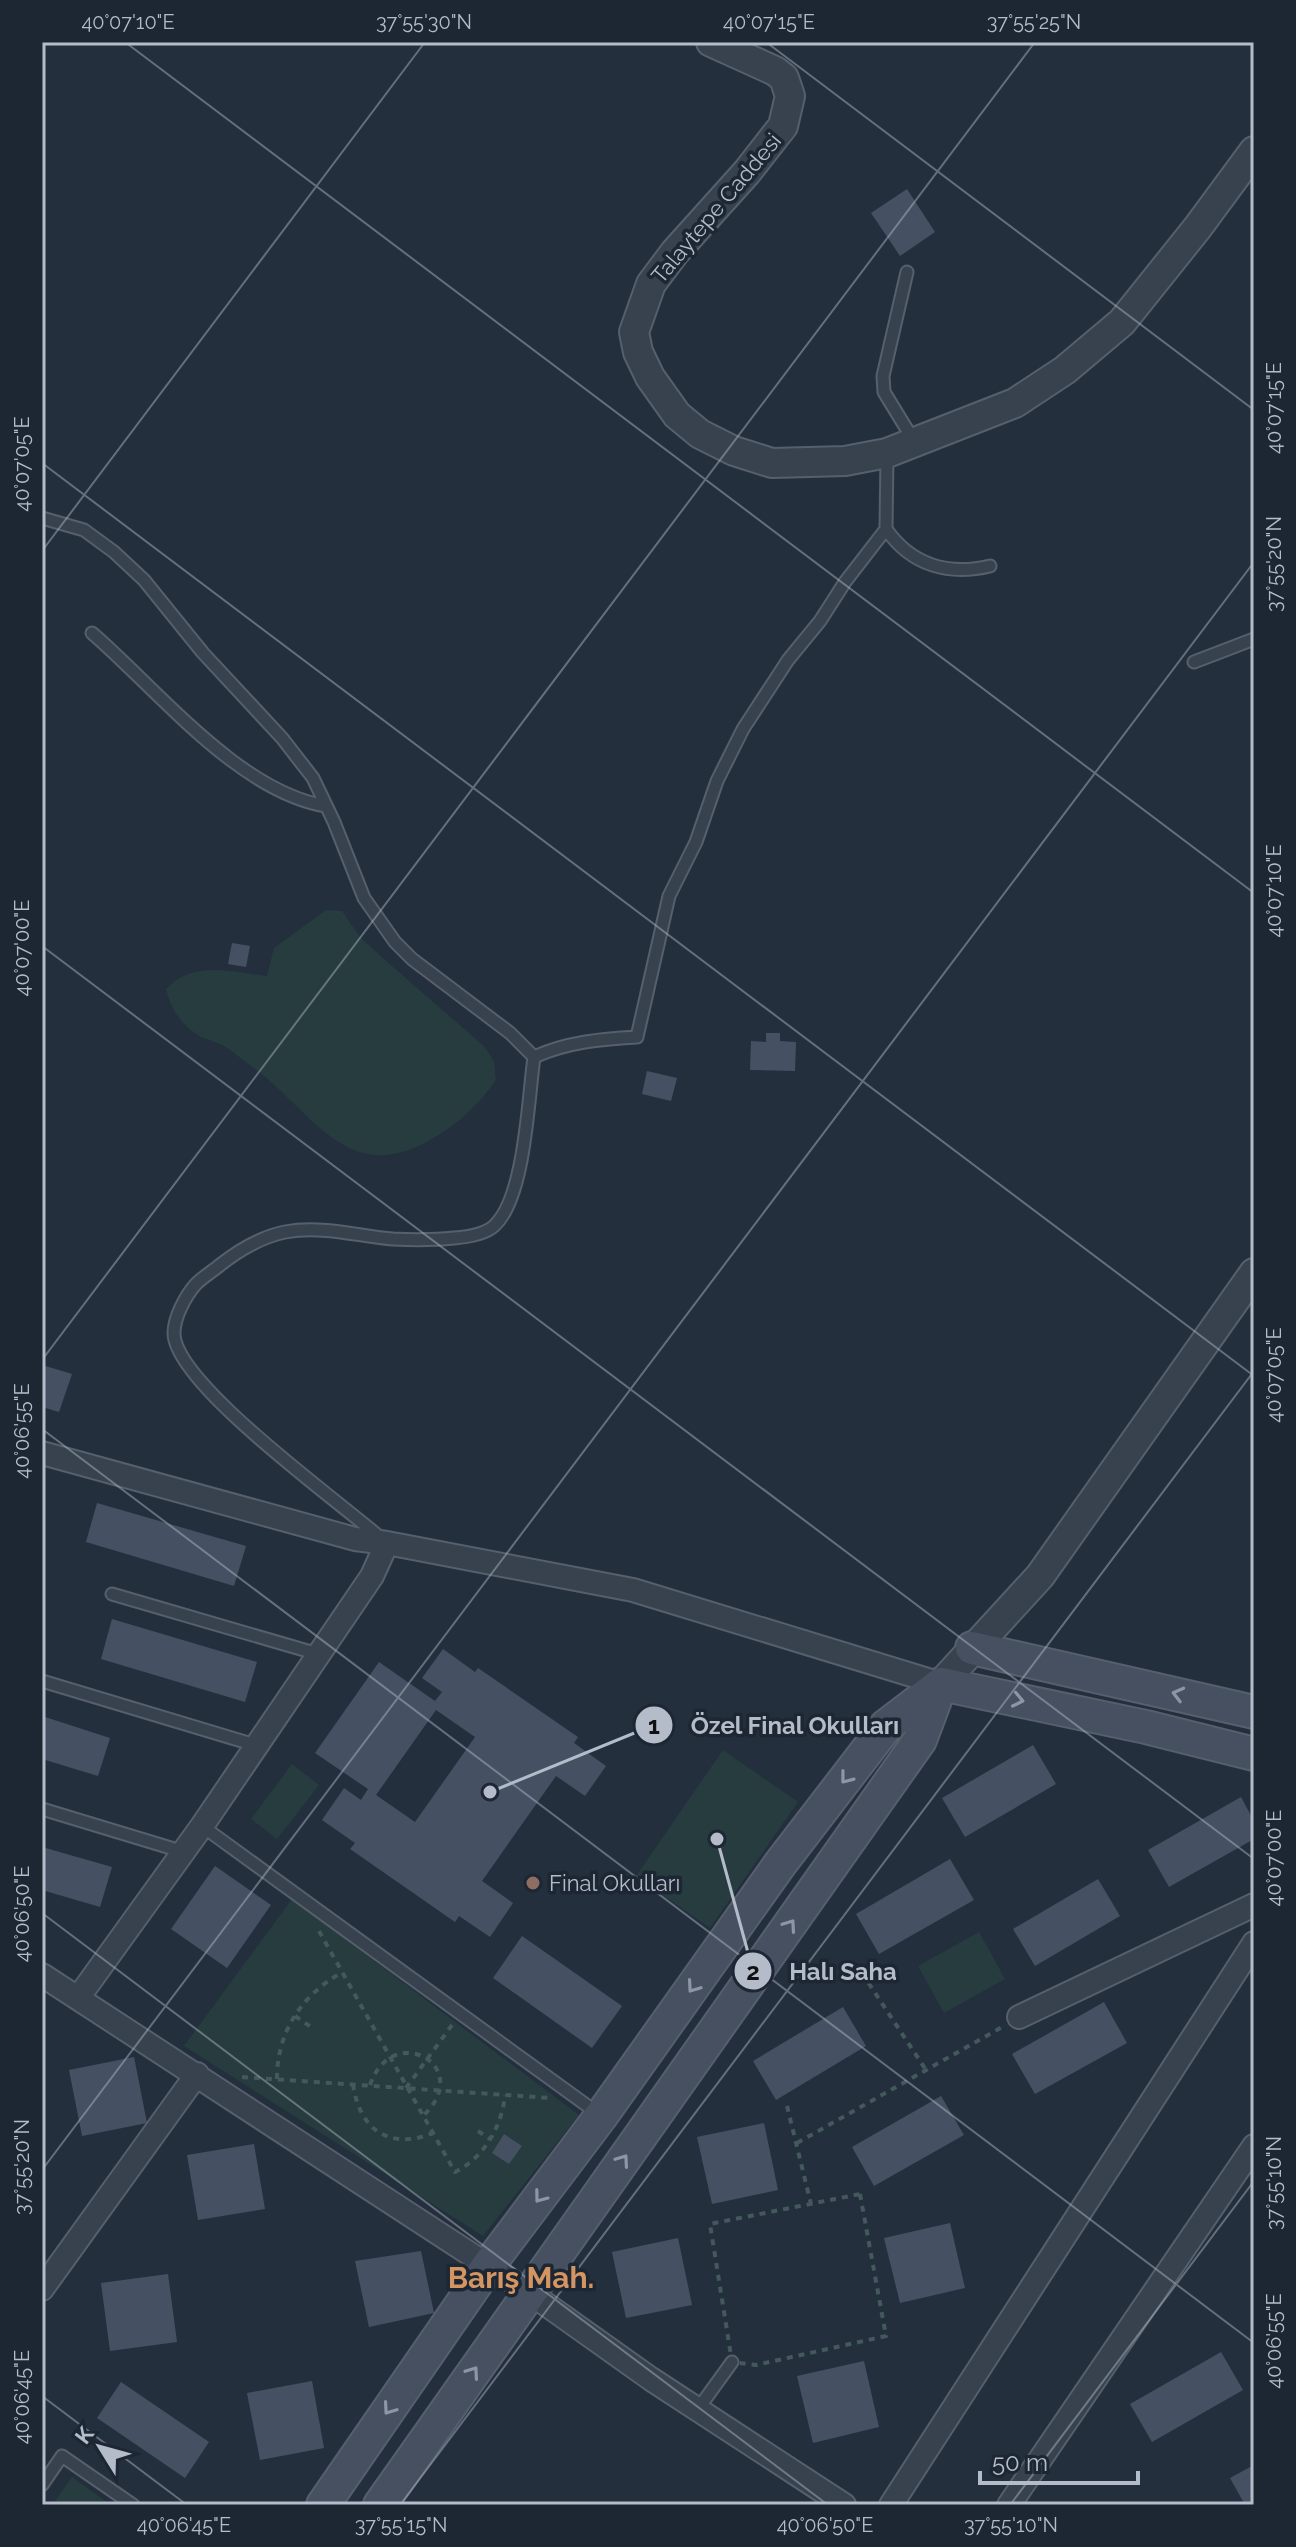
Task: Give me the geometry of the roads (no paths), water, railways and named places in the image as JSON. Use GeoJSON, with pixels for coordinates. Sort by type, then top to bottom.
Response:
{"type":"FeatureCollection","features":[{"type":"Feature","properties":{"kind":"main road"},"geometry":{"type":"LineString","coordinates":[[972,1648],[1254,1712]]}},
{"type":"Feature","properties":{"kind":"main road"},"geometry":{"type":"LineString","coordinates":[[380,2505],[920,1740],[941,1684]]}},
{"type":"Feature","properties":{"kind":"main road"},"geometry":{"type":"LineString","coordinates":[[323,2505],[488,2266],[590,2108],[886,1726],[941,1684],[1146,1727],[1254,1754]]}},
{"type":"Feature","properties":{"kind":"street","name":"Talaytepe Caddesi"},"geometry":{"type":"LineString","coordinates":[[711,42],[784,78],[790,96],[787,115],[769,146],[675,252],[651,284],[634,332],[638,352],[650,377],[677,415],[700,434],[734,451],[772,463],[845,461],[887,453],[1015,403],[1065,370],[1122,322],[1254,151]]}},
{"type":"Feature","properties":{"kind":"street"},"geometry":{"type":"LineString","coordinates":[[42,1453],[355,1539],[633,1590],[941,1684],[1040,1576],[1254,1273]]}},
{"type":"Feature","properties":{"kind":"street"},"geometry":{"type":"LineString","coordinates":[[78,1998],[184,1852],[372,1576],[387,1543]]}},
{"type":"Feature","properties":{"kind":"street"},"geometry":{"type":"LineString","coordinates":[[1019,2017],[1254,1905]]}},
{"type":"Feature","properties":{"kind":"street"},"geometry":{"type":"LineString","coordinates":[[891,2505],[1254,1943]]}},
{"type":"Feature","properties":{"kind":"street"},"geometry":{"type":"LineString","coordinates":[[42,1975],[530,2293],[844,2505]]}},
{"type":"Feature","properties":{"kind":"street"},"geometry":{"type":"LineString","coordinates":[[42,2289],[197,2074]]}},
{"type":"Feature","properties":{"kind":"street"},"geometry":{"type":"LineString","coordinates":[[1009,2505],[1254,2146]]}},
{"type":"Feature","properties":{"kind":"lane"},"geometry":{"type":"LineString","coordinates":[[907,272],[883,376],[884,392],[914,442]]}},
{"type":"Feature","properties":{"kind":"lane"},"geometry":{"type":"LineString","coordinates":[[887,453],[886,529],[897,545],[933,567],[946,570],[990,566]]}},
{"type":"Feature","properties":{"kind":"lane"},"geometry":{"type":"LineString","coordinates":[[42,518],[84,530],[144,580],[203,653],[282,738],[313,778],[364,898],[395,942],[412,959],[510,1033],[534,1057]]}},
{"type":"Feature","properties":{"kind":"lane"},"geometry":{"type":"LineString","coordinates":[[534,1057],[568,1045],[637,1037],[669,896],[696,842],[717,781],[743,729],[788,660],[886,529]]}},
{"type":"Feature","properties":{"kind":"lane"},"geometry":{"type":"LineString","coordinates":[[92,633],[235,764],[292,798],[326,806]]}},
{"type":"Feature","properties":{"kind":"lane"},"geometry":{"type":"LineString","coordinates":[[1194,662],[1254,639]]}},
{"type":"Feature","properties":{"kind":"lane"},"geometry":{"type":"LineString","coordinates":[[387,1543],[317,1487],[212,1394],[183,1358],[174,1334],[180,1309],[196,1284],[227,1260],[257,1241],[286,1231],[338,1231],[392,1239],[435,1240],[468,1237],[493,1228],[507,1211],[517,1186],[534,1057]]}},
{"type":"Feature","properties":{"kind":"lane"},"geometry":{"type":"LineString","coordinates":[[112,1594],[318,1654]]}},
{"type":"Feature","properties":{"kind":"lane"},"geometry":{"type":"LineString","coordinates":[[42,1681],[255,1745]]}},
{"type":"Feature","properties":{"kind":"lane"},"geometry":{"type":"LineString","coordinates":[[42,1809],[184,1852]]}},
{"type":"Feature","properties":{"kind":"lane"},"geometry":{"type":"LineString","coordinates":[[202,1826],[590,2108]]}},
{"type":"Feature","properties":{"kind":"lane"},"geometry":{"type":"LineString","coordinates":[[698,2409],[732,2362]]}},
{"type":"Feature","properties":{"kind":"lane"},"geometry":{"type":"LineString","coordinates":[[42,2485],[62,2456],[133,2505]]}},
{"type":"Feature","properties":{"kind":"place","name":"Özel Final Okulları"},"geometry":{"type":"Point","coordinates":[490,1792]}},
{"type":"Feature","properties":{"kind":"place","name":"Halı Saha"},"geometry":{"type":"Point","coordinates":[717,1839]}},
{"type":"Feature","properties":{"kind":"place","name":"Final Okulları"},"geometry":{"type":"Point","coordinates":[533,1883]}},
{"type":"Feature","properties":{"kind":"district","name":"Barış Mah."},"geometry":{"type":"Point","coordinates":[521,2278]}}]}
